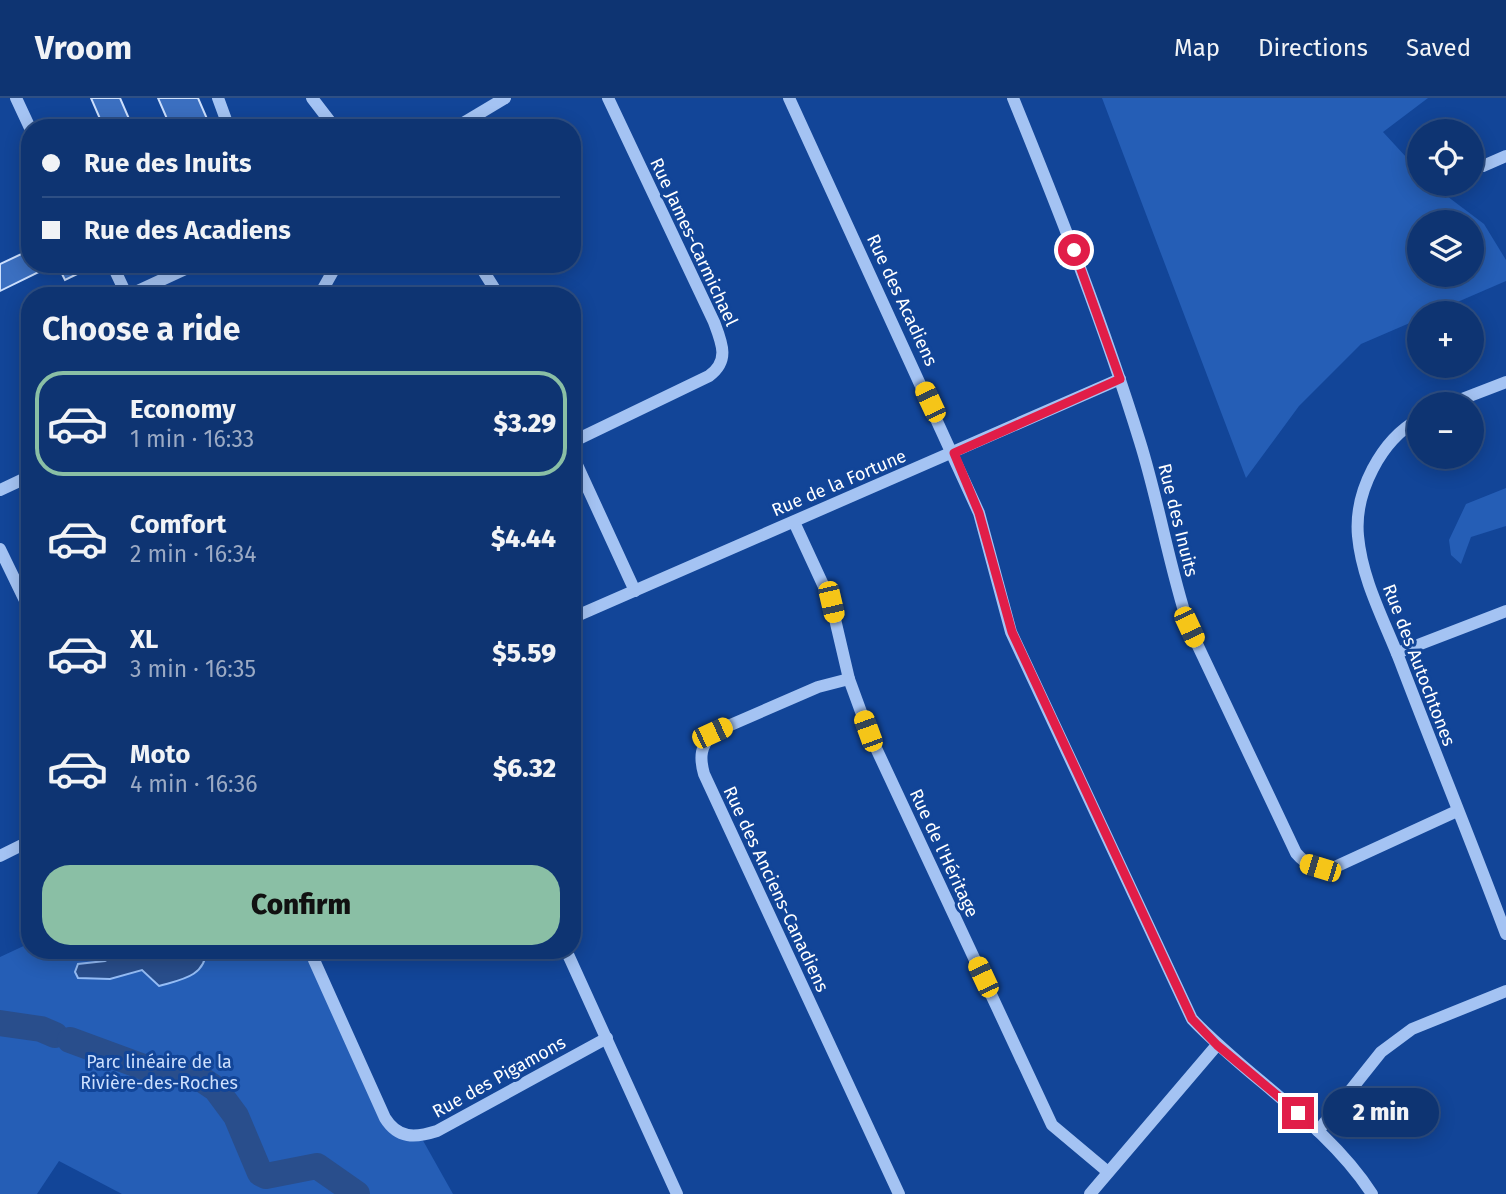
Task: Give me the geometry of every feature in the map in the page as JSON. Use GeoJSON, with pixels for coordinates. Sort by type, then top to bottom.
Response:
{"type":"FeatureCollection","features":[{"type":"Feature","properties":{"kind":"street"},"geometry":{"type":"LineString","coordinates":[[16,98],[26,119]]}},
{"type":"Feature","properties":{"kind":"street"},"geometry":{"type":"LineString","coordinates":[[218,98],[226,119]]}},
{"type":"Feature","properties":{"kind":"street"},"geometry":{"type":"LineString","coordinates":[[312,98],[328,119]]}},
{"type":"Feature","properties":{"kind":"street"},"geometry":{"type":"LineString","coordinates":[[470,119],[505,98]]}},
{"type":"Feature","properties":{"kind":"street","name":"Rue James-Carmichael"},"geometry":{"type":"LineString","coordinates":[[581,438],[709,376],[719,368],[723,356],[721,339],[714,322],[608,98]]}},
{"type":"Feature","properties":{"kind":"street","name":"Rue des Acadiens"},"geometry":{"type":"LineString","coordinates":[[789,98],[954,453],[979,513],[1012,632],[1192,1019],[1217,1045],[1318,1130],[1372,1194]]}},
{"type":"Feature","properties":{"kind":"street","name":"Rue des Inuits"},"geometry":{"type":"LineString","coordinates":[[1013,98],[1067,229],[1120,379],[1141,443],[1189,627],[1296,853],[1305,863],[1320,868],[1335,867],[1457,811]]}},
{"type":"Feature","properties":{"kind":"street"},"geometry":{"type":"LineString","coordinates":[[1484,166],[1506,156]]}},
{"type":"Feature","properties":{"kind":"street"},"geometry":{"type":"LineString","coordinates":[[146,287],[177,273]]}},
{"type":"Feature","properties":{"kind":"street","name":"Rue de la Fortune"},"geometry":{"type":"LineString","coordinates":[[581,614],[1120,379]]}},
{"type":"Feature","properties":{"kind":"street"},"geometry":{"type":"LineString","coordinates":[[1480,392],[1506,382]]}},
{"type":"Feature","properties":{"kind":"street","name":"Rue des Autochtones"},"geometry":{"type":"LineString","coordinates":[[1407,427],[1387,448],[1371,472],[1361,499],[1358,535],[1369,589],[1397,653],[1506,934]]}},
{"type":"Feature","properties":{"kind":"street"},"geometry":{"type":"LineString","coordinates":[[581,474],[635,591]]}},
{"type":"Feature","properties":{"kind":"street"},"geometry":{"type":"LineString","coordinates":[[0,490],[21,480]]}},
{"type":"Feature","properties":{"kind":"street","name":"Rue de l'Héritage"},"geometry":{"type":"LineString","coordinates":[[794,522],[831,602],[849,678],[868,731],[1052,1125],[1108,1172]]}},
{"type":"Feature","properties":{"kind":"street"},"geometry":{"type":"LineString","coordinates":[[0,549],[21,592]]}},
{"type":"Feature","properties":{"kind":"street"},"geometry":{"type":"LineString","coordinates":[[1397,653],[1506,611]]}},
{"type":"Feature","properties":{"kind":"street","name":"Rue des Anciens-Canadiens"},"geometry":{"type":"LineString","coordinates":[[849,678],[818,687],[712,733],[703,745],[700,759],[704,774],[898,1194]]}},
{"type":"Feature","properties":{"kind":"street"},"geometry":{"type":"LineString","coordinates":[[0,856],[21,846]]}},
{"type":"Feature","properties":{"kind":"street","name":"Rue des Pigamons"},"geometry":{"type":"LineString","coordinates":[[314,959],[386,1118],[392,1129],[404,1135],[421,1137],[437,1131],[607,1038]]}},
{"type":"Feature","properties":{"kind":"street"},"geometry":{"type":"LineString","coordinates":[[570,959],[677,1194]]}},
{"type":"Feature","properties":{"kind":"street"},"geometry":{"type":"LineString","coordinates":[[1318,1130],[1381,1052],[1402,1036],[1453,1011],[1506,991]]}},
{"type":"Feature","properties":{"kind":"street"},"geometry":{"type":"LineString","coordinates":[[1090,1194],[1217,1045]]}},
{"type":"Feature","properties":{"kind":"green space"},"geometry":{"type":"Polygon","coordinates":[[[1102,98],[1428,98],[1383,132],[1407,158],[1407,196],[1447,196],[1465,210],[1407,210],[1407,287],[1484,287],[1484,224],[1506,260],[1506,281],[1460,301],[1407,301],[1407,324],[1361,344],[1299,406],[1246,478],[1102,98]]]}},
{"type":"Feature","properties":{"kind":"green space"},"geometry":{"type":"Polygon","coordinates":[[[1506,488],[1506,526],[1471,537],[1461,564],[1451,555],[1449,540],[1466,504],[1506,488]]]}},
{"type":"Feature","properties":{"kind":"green space","name":"Parc linéaire de la Rivière-des-Roches"},"geometry":{"type":"Polygon","coordinates":[[[21,947],[21,959],[317,959],[385,1118],[421,1137],[453,1194],[122,1194],[59,1161],[37,1194],[0,1194],[0,957],[21,947]]]}},
{"type":"Feature","properties":{"kind":"shaded area"},"geometry":{"type":"Polygon","coordinates":[[[205,959],[190,976],[159,986],[142,970],[110,979],[78,978],[75,972],[78,964],[205,959]]]}},
{"type":"Feature","properties":{"kind":"building"},"geometry":{"type":"Polygon","coordinates":[[[91,98],[120,98],[129,119],[100,119],[91,98]]]}},
{"type":"Feature","properties":{"kind":"building"},"geometry":{"type":"Polygon","coordinates":[[[158,98],[198,98],[207,119],[167,119],[158,98]]]}},
{"type":"Feature","properties":{"kind":"building"},"geometry":{"type":"Polygon","coordinates":[[[21,254],[21,273],[37,273],[0,291],[0,264],[21,254]]]}},
{"type":"Feature","properties":{"kind":"building"},"geometry":{"type":"Polygon","coordinates":[[[62,273],[79,273],[65,280],[62,273]]]}},
{"type":"Feature","properties":{"kind":"waterway"},"geometry":{"type":"LineString","coordinates":[[0,1023],[41,1029],[55,1035]]}},
{"type":"Feature","properties":{"kind":"waterway"},"geometry":{"type":"LineString","coordinates":[[70,1040],[157,1072],[194,1074],[216,1089],[236,1116],[260,1173],[266,1176],[317,1166],[357,1194]]}},
{"type":"Feature","properties":{"kind":"route"},"geometry":{"type":"LineString","coordinates":[[1074,250],[1120,379],[954,453],[979,513],[1012,632],[1192,1019],[1217,1045],[1298,1113]]}}]}
